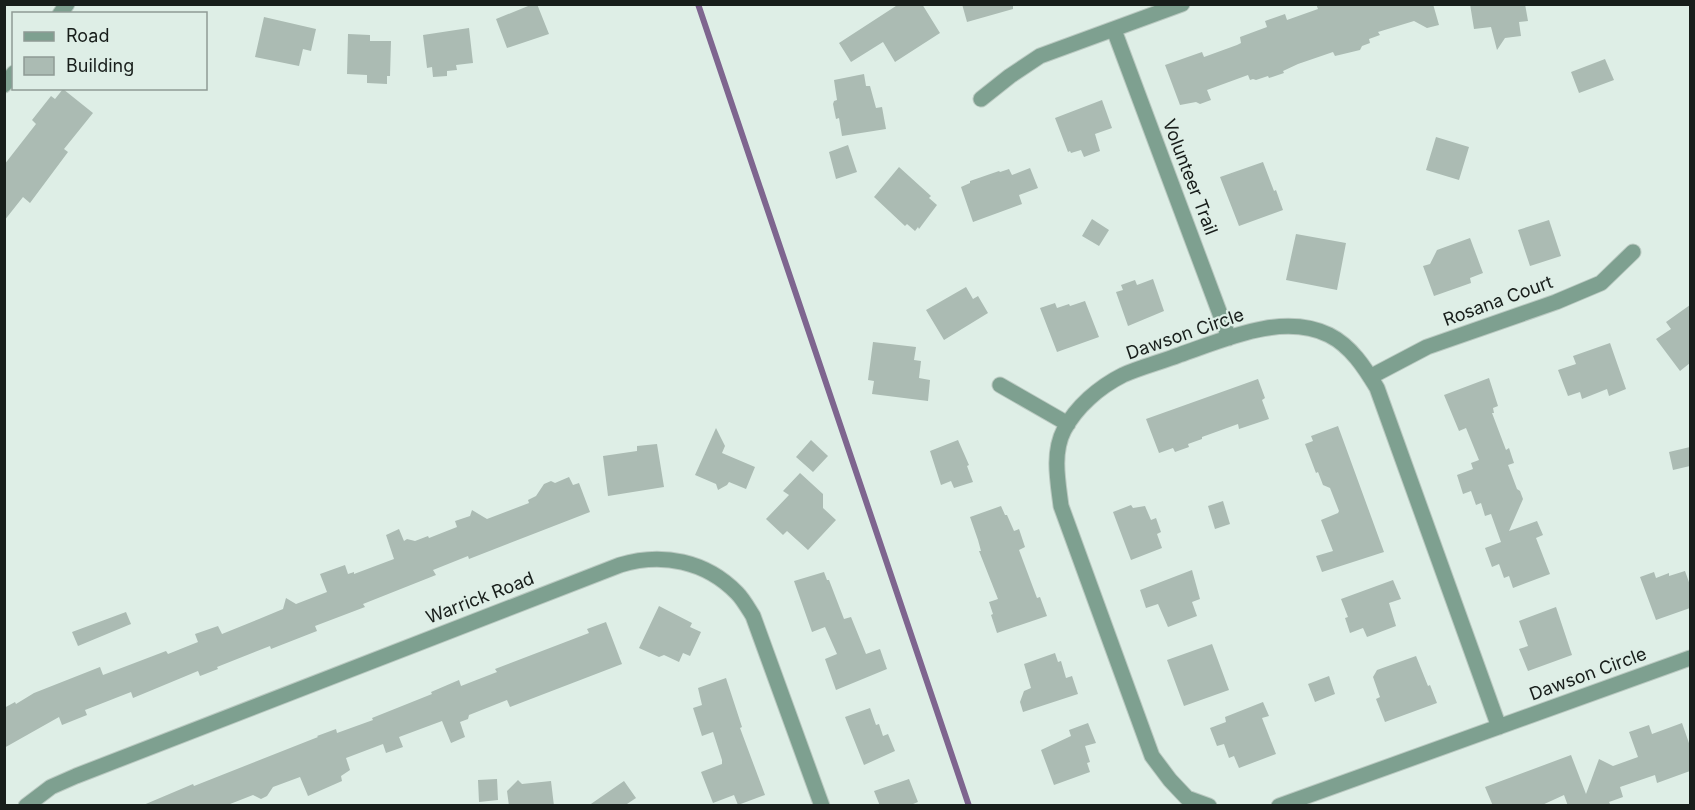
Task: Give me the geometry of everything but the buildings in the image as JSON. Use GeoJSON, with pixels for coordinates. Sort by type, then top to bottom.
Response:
{"type":"FeatureCollection","features":[{"type":"Feature","properties":{"kind":"street"},"geometry":{"type":"LineString","coordinates":[[981,99],[1040,56],[1182,4]]}},
{"type":"Feature","properties":{"kind":"street","name":"Volunteer Trail"},"geometry":{"type":"LineString","coordinates":[[1114,30],[1229,338]]}},
{"type":"Feature","properties":{"kind":"street","name":"Rosana Court"},"geometry":{"type":"LineString","coordinates":[[1370,376],[1427,347],[1556,302],[1601,283],[1633,252]]}},
{"type":"Feature","properties":{"kind":"street","name":"Dawson Circle"},"geometry":{"type":"LineString","coordinates":[[1208,805],[1187,798],[1152,756],[1061,506],[1056,465],[1062,433],[1076,411],[1098,391],[1123,376],[1248,331],[1302,328],[1329,335],[1350,351],[1364,366],[1377,388],[1499,727]]}},
{"type":"Feature","properties":{"kind":"street"},"geometry":{"type":"LineString","coordinates":[[1000,385],[1068,423]]}},
{"type":"Feature","properties":{"kind":"street","name":"Warrick Road"},"geometry":{"type":"LineString","coordinates":[[26,806],[51,787],[76,776],[622,564],[664,558],[686,562],[709,571],[739,594],[753,616],[822,806]]}},
{"type":"Feature","properties":{"kind":"street","name":"Dawson Circle"},"geometry":{"type":"LineString","coordinates":[[1279,806],[1690,658]]}},
{"type":"Feature","properties":{"kind":"waterway"},"geometry":{"type":"LineString","coordinates":[[698,4],[969,806]]}}]}
